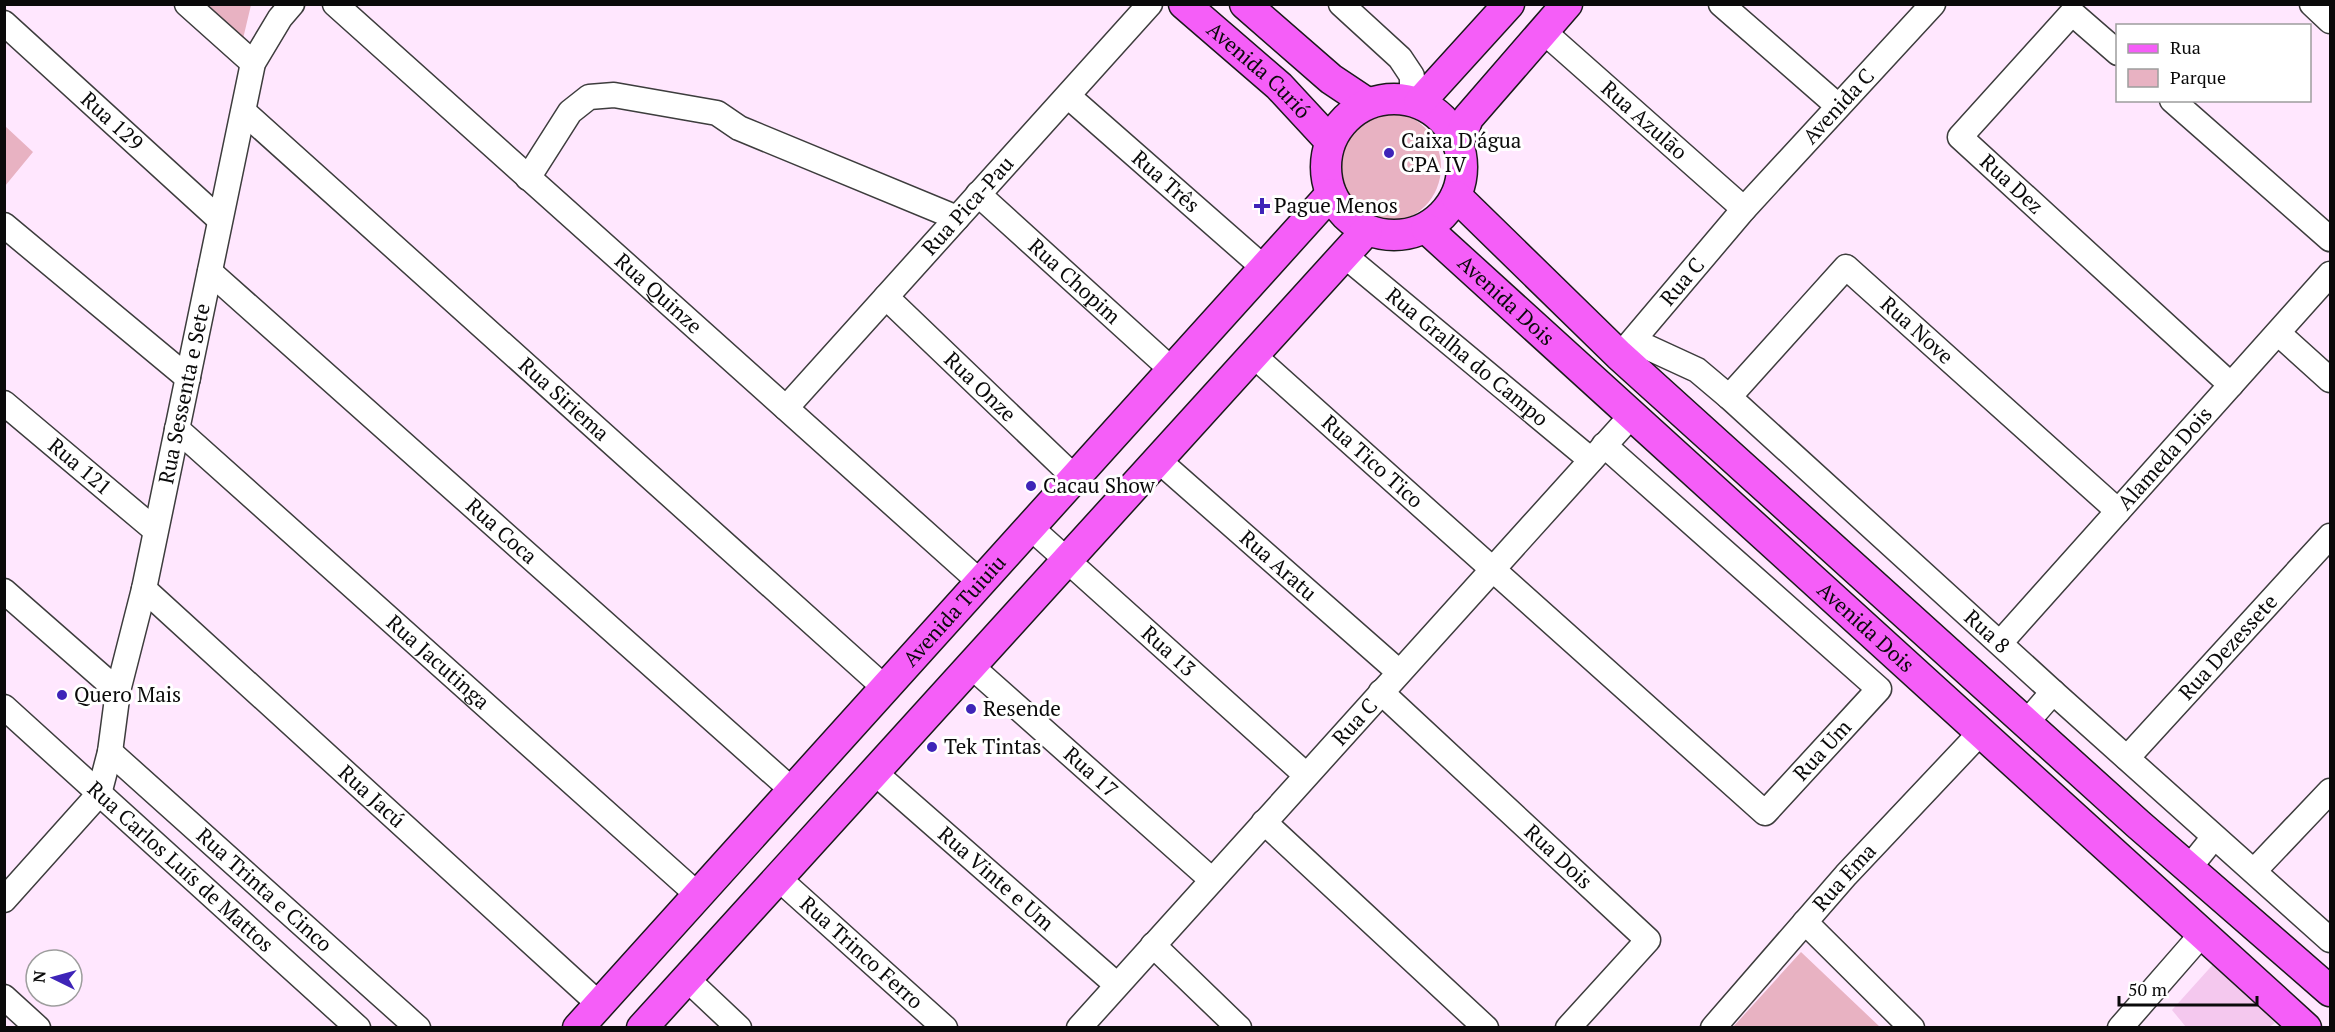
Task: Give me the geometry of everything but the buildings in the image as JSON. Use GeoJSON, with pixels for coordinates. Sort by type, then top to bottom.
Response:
{"type":"FeatureCollection","features":[{"type":"Feature","properties":{"kind":"main road","name":"Avenida Curió"},"geometry":{"type":"LineString","coordinates":[[1184,4],[1279,86],[1330,141]]}},
{"type":"Feature","properties":{"kind":"main road","name":"Avenida Curió"},"geometry":{"type":"LineString","coordinates":[[1245,4],[1331,79],[1367,103]]}},
{"type":"Feature","properties":{"kind":"main road"},"geometry":{"type":"LineString","coordinates":[[1416,102],[1509,4]]}},
{"type":"Feature","properties":{"kind":"main road"},"geometry":{"type":"LineString","coordinates":[[1458,144],[1468,118],[1567,4]]}},
{"type":"Feature","properties":{"kind":"main road"},"geometry":{"type":"LineString","coordinates":[[1389,98],[1416,102],[1436,112],[1449,126],[1458,144],[1462,170],[1456,196],[1443,214],[1426,228],[1407,234],[1386,235],[1367,230],[1352,221],[1331,194],[1326,177],[1326,159],[1330,141],[1339,125],[1352,112],[1367,103],[1389,98]]}},
{"type":"Feature","properties":{"kind":"main road","name":"Avenida Tuiuiu"},"geometry":{"type":"LineString","coordinates":[[578,1028],[1331,194]]}},
{"type":"Feature","properties":{"kind":"main road","name":"Avenida Dois"},"geometry":{"type":"LineString","coordinates":[[1456,196],[1627,348],[2026,723],[2331,991]]}},
{"type":"Feature","properties":{"kind":"main road","name":"Avenida Dois"},"geometry":{"type":"LineString","coordinates":[[1426,228],[2306,1028]]}},
{"type":"Feature","properties":{"kind":"main road"},"geometry":{"type":"LineString","coordinates":[[642,1028],[1367,230]]}},
{"type":"Feature","properties":{"kind":"street"},"geometry":{"type":"LineString","coordinates":[[188,4],[253,63]]}},
{"type":"Feature","properties":{"kind":"street","name":"Rua Quinze"},"geometry":{"type":"LineString","coordinates":[[335,4],[980,582]]}},
{"type":"Feature","properties":{"kind":"street","name":"Rua Pica-Pau"},"geometry":{"type":"LineString","coordinates":[[786,408],[1150,4]]}},
{"type":"Feature","properties":{"kind":"street"},"geometry":{"type":"LineString","coordinates":[[1341,4],[1400,58],[1412,76],[1416,102]]}},
{"type":"Feature","properties":{"kind":"street"},"geometry":{"type":"LineString","coordinates":[[1721,4],[1838,106]]}},
{"type":"Feature","properties":{"kind":"street","name":"Avenida C"},"geometry":{"type":"LineString","coordinates":[[1744,209],[1933,4]]}},
{"type":"Feature","properties":{"kind":"street"},"geometry":{"type":"LineString","coordinates":[[2312,4],[2331,21]]}},
{"type":"Feature","properties":{"kind":"street","name":"Rua Sessenta e Sete"},"geometry":{"type":"LineString","coordinates":[[99,794],[110,752],[118,691],[144,589],[253,63],[279,9]]}},
{"type":"Feature","properties":{"kind":"street","name":"Rua Dez"},"geometry":{"type":"LineString","coordinates":[[2116,51],[2072,13],[1960,137],[2231,385]]}},
{"type":"Feature","properties":{"kind":"street","name":"Rua 129"},"geometry":{"type":"LineString","coordinates":[[4,23],[219,219]]}},
{"type":"Feature","properties":{"kind":"street","name":"Rua Azulão"},"geometry":{"type":"LineString","coordinates":[[1543,31],[1744,209]]}},
{"type":"Feature","properties":{"kind":"street"},"geometry":{"type":"LineString","coordinates":[[528,178],[570,112],[589,97],[614,95],[717,113],[740,128],[957,218]]}},
{"type":"Feature","properties":{"kind":"street","name":"Rua Três"},"geometry":{"type":"LineString","coordinates":[[1068,96],[1264,268]]}},
{"type":"Feature","properties":{"kind":"street"},"geometry":{"type":"LineString","coordinates":[[2174,102],[2331,239]]}},
{"type":"Feature","properties":{"kind":"street","name":"Rua Siriema"},"geometry":{"type":"LineString","coordinates":[[244,112],[885,688]]}},
{"type":"Feature","properties":{"kind":"street","name":"Rua Chopim"},"geometry":{"type":"LineString","coordinates":[[978,194],[1172,370]]}},
{"type":"Feature","properties":{"kind":"street","name":"Rua C"},"geometry":{"type":"LineString","coordinates":[[1627,348],[1744,209]]}},
{"type":"Feature","properties":{"kind":"street"},"geometry":{"type":"LineString","coordinates":[[4,225],[189,378]]}},
{"type":"Feature","properties":{"kind":"street","name":"Rua Gralha do Campo"},"geometry":{"type":"LineString","coordinates":[[1344,255],[1597,453]]}},
{"type":"Feature","properties":{"kind":"street","name":"Rua Nove"},"geometry":{"type":"LineString","coordinates":[[1729,397],[1846,267],[2118,511]]}},
{"type":"Feature","properties":{"kind":"street","name":"Rua Coca"},"geometry":{"type":"LineString","coordinates":[[210,272],[792,790]]}},
{"type":"Feature","properties":{"kind":"street","name":"Alameda Dois"},"geometry":{"type":"LineString","coordinates":[[2001,642],[2331,274]]}},
{"type":"Feature","properties":{"kind":"street","name":"Rua Onze"},"geometry":{"type":"LineString","coordinates":[[886,297],[1075,478]]}},
{"type":"Feature","properties":{"kind":"street"},"geometry":{"type":"LineString","coordinates":[[2278,333],[2331,380]]}},
{"type":"Feature","properties":{"kind":"street","name":"Rua 8"},"geometry":{"type":"LineString","coordinates":[[1627,348],[1697,370],[2329,939]]}},
{"type":"Feature","properties":{"kind":"street","name":"Rua Tico Tico"},"geometry":{"type":"LineString","coordinates":[[1253,355],[1492,570]]}},
{"type":"Feature","properties":{"kind":"street","name":"Rua 121"},"geometry":{"type":"LineString","coordinates":[[4,403],[155,530]]}},
{"type":"Feature","properties":{"kind":"street","name":"Rua C"},"geometry":{"type":"LineString","coordinates":[[1078,1028],[1632,415]]}},
{"type":"Feature","properties":{"kind":"street","name":"Rua Jacutinga"},"geometry":{"type":"LineString","coordinates":[[177,429],[698,895]]}},
{"type":"Feature","properties":{"kind":"street","name":"Rua Um"},"geometry":{"type":"LineString","coordinates":[[1492,570],[1765,813],[1879,689],[1597,453]]}},
{"type":"Feature","properties":{"kind":"street","name":"Rua Aratu"},"geometry":{"type":"LineString","coordinates":[[1158,460],[1399,672]]}},
{"type":"Feature","properties":{"kind":"street","name":"Rua 13"},"geometry":{"type":"LineString","coordinates":[[1030,527],[1066,562],[1306,775]]}},
{"type":"Feature","properties":{"kind":"street","name":"Rua Dezessete"},"geometry":{"type":"LineString","coordinates":[[2127,758],[2331,537]]}},
{"type":"Feature","properties":{"kind":"street","name":"Rua Jacú"},"geometry":{"type":"LineString","coordinates":[[144,589],[599,1004]]}},
{"type":"Feature","properties":{"kind":"street"},"geometry":{"type":"LineString","coordinates":[[4,591],[118,691]]}},
{"type":"Feature","properties":{"kind":"street","name":"Rua 17"},"geometry":{"type":"LineString","coordinates":[[971,666],[1212,880]]}},
{"type":"Feature","properties":{"kind":"street","name":"Rua Dois"},"geometry":{"type":"LineString","coordinates":[[1381,692],[1648,940],[1568,1028]]}},
{"type":"Feature","properties":{"kind":"street"},"geometry":{"type":"LineString","coordinates":[[2026,723],[2053,692]]}},
{"type":"Feature","properties":{"kind":"street","name":"Rua Carlos Luís de Mattos"},"geometry":{"type":"LineString","coordinates":[[4,707],[358,1028]]}},
{"type":"Feature","properties":{"kind":"street","name":"Rua Ema"},"geometry":{"type":"LineString","coordinates":[[1713,1028],[1805,922],[1981,732]]}},
{"type":"Feature","properties":{"kind":"street","name":"Rua Trinta e Cinco"},"geometry":{"type":"LineString","coordinates":[[110,752],[418,1028]]}},
{"type":"Feature","properties":{"kind":"street","name":"Rua Vinte e Um"},"geometry":{"type":"LineString","coordinates":[[874,772],[1117,985]]}},
{"type":"Feature","properties":{"kind":"street"},"geometry":{"type":"LineString","coordinates":[[2254,871],[2331,791]]}},
{"type":"Feature","properties":{"kind":"street"},"geometry":{"type":"LineString","coordinates":[[4,900],[99,794]]}},
{"type":"Feature","properties":{"kind":"street"},"geometry":{"type":"LineString","coordinates":[[1264,822],[1486,1028]]}},
{"type":"Feature","properties":{"kind":"street"},"geometry":{"type":"LineString","coordinates":[[2189,868],[2214,837]]}},
{"type":"Feature","properties":{"kind":"street","name":"Rua Trinco Ferro"},"geometry":{"type":"LineString","coordinates":[[778,878],[945,1028]]}},
{"type":"Feature","properties":{"kind":"street"},"geometry":{"type":"LineString","coordinates":[[1805,922],[1912,1028]]}},
{"type":"Feature","properties":{"kind":"street"},"geometry":{"type":"LineString","coordinates":[[2121,1028],[2202,934]]}},
{"type":"Feature","properties":{"kind":"street"},"geometry":{"type":"LineString","coordinates":[[2305,968],[2329,939]]}},
{"type":"Feature","properties":{"kind":"street"},"geometry":{"type":"LineString","coordinates":[[1153,945],[1239,1028]]}},
{"type":"Feature","properties":{"kind":"street"},"geometry":{"type":"LineString","coordinates":[[687,979],[739,1028]]}},
{"type":"Feature","properties":{"kind":"street"},"geometry":{"type":"LineString","coordinates":[[4,997],[38,1028]]}},
{"type":"Feature","properties":{"kind":"shaded area"},"geometry":{"type":"Polygon","coordinates":[[[2217,960],[2275,1023],[2269,1027],[2186,1027],[2172,1010],[2217,960]]]}},
{"type":"Feature","properties":{"kind":"green space"},"geometry":{"type":"Polygon","coordinates":[[[198,5],[251,5],[242,43],[198,5]]]}},
{"type":"Feature","properties":{"kind":"green space"},"geometry":{"type":"Polygon","coordinates":[[[1385,111],[1407,115],[1425,127],[1437,145],[1441,167],[1437,189],[1425,207],[1407,219],[1385,223],[1363,219],[1345,207],[1333,189],[1329,167],[1333,145],[1345,127],[1363,115],[1385,111]]]}},
{"type":"Feature","properties":{"kind":"green space"},"geometry":{"type":"Polygon","coordinates":[[[5,126],[33,152],[4,186],[5,126]]]}},
{"type":"Feature","properties":{"kind":"green space"},"geometry":{"type":"Polygon","coordinates":[[[1801,952],[1880,1027],[1733,1027],[1801,952]]]}},
{"type":"Feature","properties":{"kind":"place","name":"Caixa D'água CPA IV"},"geometry":{"type":"Point","coordinates":[1389,153]}},
{"type":"Feature","properties":{"kind":"place","name":"Pague Menos"},"geometry":{"type":"Point","coordinates":[1262,206]}},
{"type":"Feature","properties":{"kind":"place","name":"Cacau Show"},"geometry":{"type":"Point","coordinates":[1031,486]}},
{"type":"Feature","properties":{"kind":"place","name":"Quero Mais"},"geometry":{"type":"Point","coordinates":[62,695]}},
{"type":"Feature","properties":{"kind":"place","name":"Resende"},"geometry":{"type":"Point","coordinates":[971,709]}},
{"type":"Feature","properties":{"kind":"place","name":"Tek Tintas"},"geometry":{"type":"Point","coordinates":[932,747]}}]}
